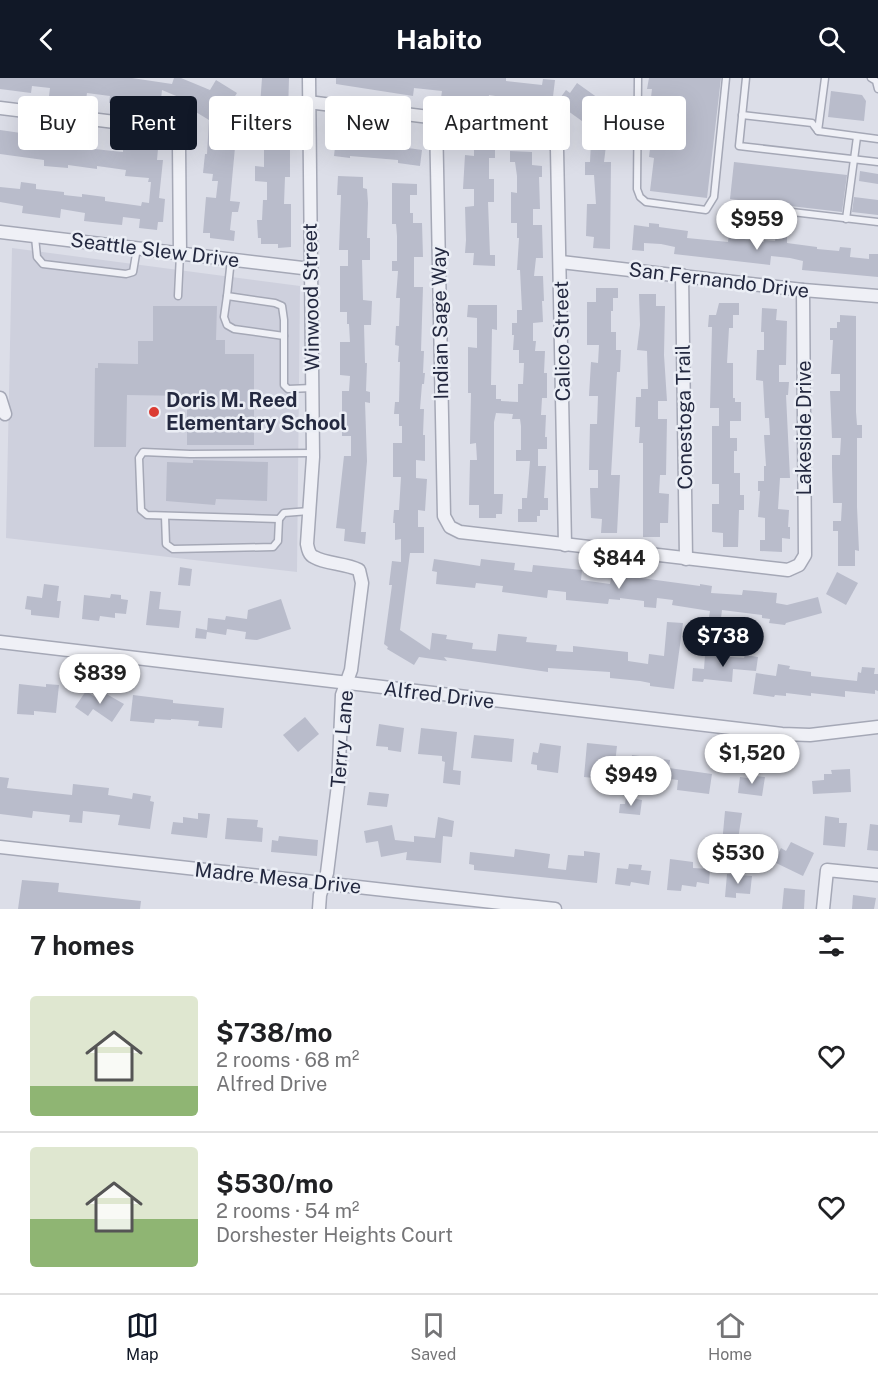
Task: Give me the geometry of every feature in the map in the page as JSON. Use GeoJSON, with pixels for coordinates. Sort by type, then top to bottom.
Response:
{"type":"FeatureCollection","features":[{"type":"Feature","properties":{"kind":"street","name":"Winwood Street"},"geometry":{"type":"LineString","coordinates":[[308,96],[309,78]]}},
{"type":"Feature","properties":{"kind":"street"},"geometry":{"type":"LineString","coordinates":[[313,103],[423,116]]}},
{"type":"Feature","properties":{"kind":"street"},"geometry":{"type":"LineString","coordinates":[[0,108],[164,128],[173,134],[179,145],[180,253]]}},
{"type":"Feature","properties":{"kind":"street","name":"Winwood Street"},"geometry":{"type":"LineString","coordinates":[[309,150],[313,453],[307,544],[309,552],[315,558],[351,565],[359,570]]}},
{"type":"Feature","properties":{"kind":"street","name":"Indian Sage Way"},"geometry":{"type":"LineString","coordinates":[[437,150],[444,516],[450,526],[460,532],[565,545]]}},
{"type":"Feature","properties":{"kind":"street","name":"Calico Street"},"geometry":{"type":"LineString","coordinates":[[557,150],[565,545]]}},
{"type":"Feature","properties":{"kind":"street","name":"Seattle Slew Drive"},"geometry":{"type":"LineString","coordinates":[[0,232],[311,269]]}},
{"type":"Feature","properties":{"kind":"street","name":"San Fernando Drive"},"geometry":{"type":"LineString","coordinates":[[561,261],[803,290],[878,296]]}},
{"type":"Feature","properties":{"kind":"street","name":"Conestoga Trail"},"geometry":{"type":"LineString","coordinates":[[682,275],[686,559]]}},
{"type":"Feature","properties":{"kind":"street","name":"Lakeside Drive"},"geometry":{"type":"LineString","coordinates":[[686,559],[788,570],[799,565],[805,555],[803,290]]}},
{"type":"Feature","properties":{"kind":"street"},"geometry":{"type":"LineString","coordinates":[[0,398],[5,414]]}},
{"type":"Feature","properties":{"kind":"street"},"geometry":{"type":"LineString","coordinates":[[565,545],[686,559]]}},
{"type":"Feature","properties":{"kind":"street","name":"Terry Lane"},"geometry":{"type":"LineString","coordinates":[[320,909],[320,895],[327,873],[338,785],[342,695],[351,670],[362,583],[359,570]]}},
{"type":"Feature","properties":{"kind":"street","name":"Alfred Drive"},"geometry":{"type":"LineString","coordinates":[[0,642],[782,734],[810,735],[878,727]]}},
{"type":"Feature","properties":{"kind":"street","name":"Madre Mesa Drive"},"geometry":{"type":"LineString","coordinates":[[0,847],[555,909]]}},
{"type":"Feature","properties":{"kind":"street"},"geometry":{"type":"LineString","coordinates":[[823,909],[827,870],[878,875]]}},
{"type":"Feature","properties":{"kind":"lane"},"geometry":{"type":"LineString","coordinates":[[638,78],[637,189],[640,197],[646,202],[706,210],[714,197],[726,78]]}},
{"type":"Feature","properties":{"kind":"lane"},"geometry":{"type":"LineString","coordinates":[[746,78],[739,146],[878,162]]}},
{"type":"Feature","properties":{"kind":"lane"},"geometry":{"type":"LineString","coordinates":[[818,131],[825,78]]}},
{"type":"Feature","properties":{"kind":"lane"},"geometry":{"type":"LineString","coordinates":[[871,78],[876,81],[878,89]]}},
{"type":"Feature","properties":{"kind":"lane"},"geometry":{"type":"LineString","coordinates":[[742,115],[812,123],[818,131],[878,139]]}},
{"type":"Feature","properties":{"kind":"lane"},"geometry":{"type":"LineString","coordinates":[[846,219],[857,136]]}},
{"type":"Feature","properties":{"kind":"lane"},"geometry":{"type":"LineString","coordinates":[[740,206],[878,222]]}},
{"type":"Feature","properties":{"kind":"lane"},"geometry":{"type":"LineString","coordinates":[[35,236],[37,257],[43,264],[126,274],[133,272],[137,248]]}},
{"type":"Feature","properties":{"kind":"lane"},"geometry":{"type":"LineString","coordinates":[[178,296],[180,253]]}},
{"type":"Feature","properties":{"kind":"lane"},"geometry":{"type":"LineString","coordinates":[[231,260],[224,316],[227,325],[234,329],[284,336]]}},
{"type":"Feature","properties":{"kind":"lane"},"geometry":{"type":"LineString","coordinates":[[227,296],[275,303],[284,308],[284,385],[288,389],[312,388]]}},
{"type":"Feature","properties":{"kind":"lane"},"geometry":{"type":"LineString","coordinates":[[279,519],[147,515],[141,510],[140,459],[143,452],[313,453]]}},
{"type":"Feature","properties":{"kind":"lane"},"geometry":{"type":"LineString","coordinates":[[165,516],[166,544],[172,549],[273,547],[278,541],[279,519],[284,513],[309,511]]}},
{"type":"Feature","properties":{"kind":"shaded area","name":"Doris M. Reed Elementary School"},"geometry":{"type":"Polygon","coordinates":[[[12,248],[300,286],[297,572],[6,538],[12,248]]]}},
{"type":"Feature","properties":{"kind":"building"},"geometry":{"type":"Polygon","coordinates":[[[0,78],[132,78],[172,84],[174,78],[181,78],[210,90],[216,80],[237,93],[235,96],[209,96],[209,120],[197,113],[197,96],[176,96],[162,90],[161,96],[110,96],[87,93],[87,96],[49,96],[50,88],[32,86],[31,93],[0,89],[0,78]]]}},
{"type":"Feature","properties":{"kind":"building"},"geometry":{"type":"Polygon","coordinates":[[[262,78],[289,78],[288,96],[261,96],[262,78]]]}},
{"type":"Feature","properties":{"kind":"building"},"geometry":{"type":"Polygon","coordinates":[[[336,78],[506,78],[506,81],[542,85],[543,79],[555,80],[553,96],[441,96],[442,91],[414,88],[413,96],[336,84],[336,78]]]}},
{"type":"Feature","properties":{"kind":"building"},"geometry":{"type":"Polygon","coordinates":[[[649,78],[721,78],[707,198],[650,191],[654,158],[649,157],[650,150],[686,150],[686,96],[651,96],[652,89],[647,89],[649,78]]]}},
{"type":"Feature","properties":{"kind":"building"},"geometry":{"type":"Polygon","coordinates":[[[577,83],[595,96],[582,96],[582,121],[570,112],[570,96],[562,96],[566,90],[570,93],[577,83]]]}},
{"type":"Feature","properties":{"kind":"building"},"geometry":{"type":"Polygon","coordinates":[[[831,91],[862,95],[866,101],[864,121],[828,117],[831,91]]]}},
{"type":"Feature","properties":{"kind":"building"},"geometry":{"type":"Polygon","coordinates":[[[209,120],[209,150],[235,150],[230,201],[240,202],[238,212],[232,212],[230,230],[235,231],[234,241],[210,238],[210,233],[203,233],[206,197],[216,198],[218,181],[212,181],[213,174],[203,173],[205,154],[207,154],[209,120]]]}},
{"type":"Feature","properties":{"kind":"building"},"geometry":{"type":"Polygon","coordinates":[[[0,130],[18,133],[18,150],[98,149],[123,152],[123,150],[158,150],[157,160],[163,160],[159,198],[165,199],[163,222],[158,222],[157,230],[139,228],[140,219],[123,217],[122,225],[84,221],[85,213],[61,209],[60,218],[22,213],[23,206],[0,202],[0,187],[20,189],[21,182],[36,184],[36,189],[64,192],[64,195],[82,197],[82,194],[105,197],[105,201],[141,206],[142,202],[149,203],[151,182],[148,182],[149,178],[125,176],[126,170],[97,166],[97,169],[68,165],[68,168],[44,166],[44,160],[0,154],[0,130]]]}},
{"type":"Feature","properties":{"kind":"building"},"geometry":{"type":"Polygon","coordinates":[[[264,150],[290,150],[290,177],[285,177],[284,204],[291,204],[291,247],[278,248],[278,244],[261,244],[261,238],[258,238],[257,220],[262,220],[263,200],[267,200],[267,182],[255,181],[255,166],[264,167],[264,150]]]}},
{"type":"Feature","properties":{"kind":"building"},"geometry":{"type":"Polygon","coordinates":[[[335,150],[422,150],[420,166],[398,163],[398,160],[334,156],[335,150]]]}},
{"type":"Feature","properties":{"kind":"building"},"geometry":{"type":"Polygon","coordinates":[[[474,150],[495,150],[495,158],[489,158],[489,179],[494,179],[494,202],[488,202],[490,255],[495,255],[495,266],[473,265],[474,253],[465,253],[465,207],[474,206],[474,189],[463,189],[465,155],[474,156],[474,150]]]}},
{"type":"Feature","properties":{"kind":"building"},"geometry":{"type":"Polygon","coordinates":[[[591,150],[605,150],[604,162],[611,162],[610,249],[593,248],[594,237],[586,236],[587,204],[596,204],[594,175],[585,175],[585,162],[590,162],[591,150]]]}},
{"type":"Feature","properties":{"kind":"building"},"geometry":{"type":"Polygon","coordinates":[[[510,151],[532,152],[532,165],[542,166],[542,177],[539,177],[540,209],[533,209],[533,225],[542,225],[543,258],[536,258],[534,276],[543,276],[543,322],[533,323],[533,341],[536,341],[535,351],[545,351],[544,373],[547,373],[547,398],[542,398],[541,415],[546,415],[547,449],[538,449],[538,466],[546,466],[544,498],[548,498],[548,510],[540,510],[537,522],[518,522],[518,509],[522,509],[522,498],[527,498],[530,461],[516,461],[516,450],[521,450],[521,426],[520,419],[512,419],[513,414],[496,413],[494,422],[494,494],[503,494],[502,514],[496,514],[496,518],[479,518],[479,505],[469,505],[470,460],[477,460],[476,443],[470,444],[471,393],[468,393],[468,347],[477,348],[477,318],[467,317],[468,305],[497,305],[497,330],[492,329],[491,385],[496,385],[496,399],[518,402],[518,384],[523,384],[524,363],[519,363],[519,350],[513,350],[514,335],[512,335],[512,323],[517,323],[517,310],[522,310],[520,270],[517,270],[519,238],[517,238],[517,223],[511,223],[511,192],[517,193],[517,176],[515,162],[510,162],[510,151]]]}},
{"type":"Feature","properties":{"kind":"building"},"geometry":{"type":"Polygon","coordinates":[[[734,162],[847,175],[842,212],[730,199],[734,162]]]}},
{"type":"Feature","properties":{"kind":"building"},"geometry":{"type":"Polygon","coordinates":[[[860,171],[878,174],[878,184],[859,181],[860,171]]]}},
{"type":"Feature","properties":{"kind":"building"},"geometry":{"type":"Polygon","coordinates":[[[338,176],[363,177],[363,188],[367,189],[367,238],[370,238],[370,260],[362,260],[363,300],[372,301],[371,325],[364,325],[365,363],[367,363],[366,391],[370,392],[370,403],[365,402],[367,461],[361,532],[366,532],[365,544],[344,541],[345,529],[336,528],[344,456],[351,456],[351,436],[342,436],[342,391],[349,391],[350,376],[340,375],[340,342],[350,342],[347,312],[340,312],[340,266],[348,266],[348,250],[339,250],[341,195],[337,195],[338,176]]]}},
{"type":"Feature","properties":{"kind":"building"},"geometry":{"type":"Polygon","coordinates":[[[392,183],[417,184],[417,195],[410,195],[410,213],[413,213],[413,223],[422,223],[423,257],[414,257],[414,287],[423,287],[421,351],[424,351],[423,373],[425,373],[420,409],[424,409],[425,461],[416,460],[416,478],[427,479],[425,511],[418,510],[418,527],[424,527],[424,553],[410,553],[400,630],[430,650],[432,633],[447,635],[446,639],[473,643],[472,649],[496,651],[498,634],[527,637],[526,642],[557,645],[556,651],[573,652],[573,646],[628,652],[628,661],[648,664],[649,654],[664,656],[667,622],[683,623],[674,689],[650,686],[650,683],[640,681],[610,678],[610,672],[548,668],[548,672],[444,657],[447,661],[419,657],[414,665],[387,649],[388,647],[384,644],[392,585],[389,585],[392,561],[401,562],[401,539],[395,540],[395,523],[393,523],[394,510],[399,510],[401,477],[393,477],[393,443],[402,443],[402,426],[399,426],[399,414],[394,414],[395,402],[399,402],[399,346],[395,345],[396,326],[399,326],[400,298],[396,298],[398,271],[392,271],[392,261],[397,261],[397,236],[396,224],[392,224],[392,183]]]}},
{"type":"Feature","properties":{"kind":"building"},"geometry":{"type":"Polygon","coordinates":[[[854,197],[878,200],[878,215],[852,212],[854,197]]]}},
{"type":"Feature","properties":{"kind":"building"},"geometry":{"type":"Polygon","coordinates":[[[649,223],[659,224],[659,227],[688,231],[687,238],[728,242],[729,232],[738,233],[737,238],[764,242],[764,240],[775,241],[776,236],[787,237],[787,243],[817,247],[817,249],[839,251],[840,247],[851,248],[850,257],[869,259],[869,254],[878,254],[878,277],[802,270],[803,261],[790,258],[771,256],[770,265],[674,254],[675,247],[661,244],[644,243],[644,251],[632,250],[634,225],[649,227],[649,223]]]}},
{"type":"Feature","properties":{"kind":"building"},"geometry":{"type":"Polygon","coordinates":[[[596,288],[618,288],[618,298],[613,298],[613,311],[611,311],[611,332],[616,332],[616,350],[621,350],[620,372],[617,372],[611,475],[620,475],[617,533],[601,533],[602,519],[591,518],[590,488],[598,488],[598,470],[589,470],[590,424],[597,424],[598,396],[589,396],[591,362],[598,363],[599,345],[587,345],[587,302],[596,302],[596,288]]]}},
{"type":"Feature","properties":{"kind":"building"},"geometry":{"type":"Polygon","coordinates":[[[639,294],[656,294],[656,306],[665,306],[664,355],[667,401],[658,401],[658,419],[667,419],[666,475],[660,475],[659,493],[669,494],[668,523],[660,523],[660,537],[643,537],[643,443],[639,443],[640,427],[635,427],[636,397],[641,397],[641,389],[648,389],[647,351],[637,350],[640,325],[639,294]]]}},
{"type":"Feature","properties":{"kind":"building"},"geometry":{"type":"Polygon","coordinates":[[[719,303],[739,303],[739,315],[733,315],[733,328],[729,328],[727,363],[733,363],[733,398],[735,402],[741,402],[741,421],[730,421],[730,438],[737,438],[737,451],[734,451],[734,473],[740,473],[740,495],[744,495],[744,510],[739,510],[738,547],[723,547],[723,533],[712,532],[712,504],[719,504],[719,484],[712,484],[712,426],[719,426],[719,408],[710,408],[712,327],[708,327],[709,315],[716,315],[719,303]]]}},
{"type":"Feature","properties":{"kind":"building"},"geometry":{"type":"Polygon","coordinates":[[[153,306],[217,306],[216,340],[225,340],[225,354],[254,354],[254,445],[187,445],[187,396],[127,395],[126,447],[94,447],[95,368],[98,368],[98,363],[138,364],[138,341],[153,341],[153,306]]]}},
{"type":"Feature","properties":{"kind":"building"},"geometry":{"type":"Polygon","coordinates":[[[762,308],[777,309],[776,320],[787,321],[786,365],[779,365],[779,382],[789,382],[788,395],[786,395],[790,478],[780,478],[778,509],[789,510],[790,539],[782,538],[782,552],[760,551],[760,540],[765,540],[765,518],[758,517],[760,491],[758,491],[758,481],[764,481],[764,466],[766,466],[764,435],[770,435],[769,418],[765,418],[763,381],[756,380],[757,350],[764,350],[764,332],[761,332],[762,308]]]}},
{"type":"Feature","properties":{"kind":"building"},"geometry":{"type":"Polygon","coordinates":[[[840,315],[856,316],[856,412],[857,425],[862,425],[862,438],[857,438],[859,551],[855,550],[855,566],[838,566],[838,531],[833,531],[833,521],[841,521],[842,503],[833,503],[832,455],[840,455],[841,438],[832,438],[830,391],[840,391],[840,374],[831,374],[833,340],[830,340],[830,328],[837,328],[840,315]]]}},
{"type":"Feature","properties":{"kind":"building"},"geometry":{"type":"Polygon","coordinates":[[[193,460],[268,462],[267,501],[216,499],[215,505],[166,501],[167,462],[193,463],[193,460]]]}},
{"type":"Feature","properties":{"kind":"building"},"geometry":{"type":"Polygon","coordinates":[[[434,559],[480,566],[481,559],[515,563],[514,570],[532,572],[533,565],[582,570],[581,580],[610,584],[612,574],[712,586],[711,593],[742,595],[743,590],[777,593],[776,603],[787,605],[818,597],[822,613],[785,625],[769,623],[770,619],[762,618],[762,615],[722,610],[721,618],[709,617],[710,611],[672,605],[673,600],[657,598],[656,608],[644,607],[644,601],[620,598],[620,600],[609,599],[608,604],[566,600],[566,592],[548,590],[547,598],[502,592],[503,586],[476,583],[475,588],[436,584],[437,572],[432,571],[434,559]]]}},
{"type":"Feature","properties":{"kind":"building"},"geometry":{"type":"Polygon","coordinates":[[[180,567],[192,569],[190,586],[178,585],[180,567]]]}},
{"type":"Feature","properties":{"kind":"building"},"geometry":{"type":"Polygon","coordinates":[[[837,572],[858,583],[846,605],[826,594],[837,572]]]}},
{"type":"Feature","properties":{"kind":"building"},"geometry":{"type":"Polygon","coordinates":[[[44,584],[59,586],[57,601],[61,601],[59,618],[31,615],[31,610],[25,609],[27,596],[42,598],[44,584]]]}},
{"type":"Feature","properties":{"kind":"building"},"geometry":{"type":"Polygon","coordinates":[[[150,591],[161,592],[159,609],[181,611],[179,628],[146,625],[150,591]]]}},
{"type":"Feature","properties":{"kind":"building"},"geometry":{"type":"Polygon","coordinates":[[[111,594],[121,595],[121,599],[128,600],[126,614],[115,613],[115,618],[100,616],[99,621],[82,619],[84,595],[110,598],[111,594]]]}},
{"type":"Feature","properties":{"kind":"building"},"geometry":{"type":"Polygon","coordinates":[[[281,599],[291,629],[257,640],[245,639],[246,632],[227,629],[226,635],[207,632],[206,639],[195,638],[196,628],[207,630],[208,618],[225,620],[226,616],[247,619],[248,610],[281,599]]]}},
{"type":"Feature","properties":{"kind":"building"},"geometry":{"type":"Polygon","coordinates":[[[705,655],[758,657],[756,671],[733,669],[732,682],[704,679],[703,682],[692,681],[693,668],[704,669],[705,655]]]}},
{"type":"Feature","properties":{"kind":"building"},"geometry":{"type":"Polygon","coordinates":[[[778,664],[790,666],[789,669],[811,672],[811,676],[857,681],[858,672],[861,673],[862,667],[875,668],[874,674],[878,674],[878,691],[875,690],[875,694],[845,691],[845,697],[811,693],[811,696],[786,693],[786,696],[775,695],[774,697],[753,694],[756,673],[776,676],[778,664]]]}},
{"type":"Feature","properties":{"kind":"building"},"geometry":{"type":"Polygon","coordinates":[[[19,684],[46,687],[46,684],[59,685],[56,713],[34,711],[34,715],[17,714],[19,684]]]}},
{"type":"Feature","properties":{"kind":"building"},"geometry":{"type":"Polygon","coordinates":[[[86,691],[98,699],[103,692],[124,704],[112,722],[93,709],[88,716],[75,707],[86,691]]]}},
{"type":"Feature","properties":{"kind":"building"},"geometry":{"type":"Polygon","coordinates":[[[133,695],[173,700],[173,703],[224,708],[222,728],[198,726],[199,721],[155,719],[154,723],[130,721],[133,695]]]}},
{"type":"Feature","properties":{"kind":"building"},"geometry":{"type":"Polygon","coordinates":[[[305,717],[319,734],[298,752],[283,735],[305,717]]]}},
{"type":"Feature","properties":{"kind":"building"},"geometry":{"type":"Polygon","coordinates":[[[379,724],[404,728],[401,752],[388,750],[388,747],[376,746],[379,724]]]}},
{"type":"Feature","properties":{"kind":"building"},"geometry":{"type":"Polygon","coordinates":[[[421,728],[457,732],[453,770],[461,771],[460,785],[443,783],[445,762],[442,761],[442,756],[418,754],[421,728]]]}},
{"type":"Feature","properties":{"kind":"building"},"geometry":{"type":"Polygon","coordinates":[[[474,735],[514,739],[512,762],[471,758],[474,735]]]}},
{"type":"Feature","properties":{"kind":"building"},"geometry":{"type":"Polygon","coordinates":[[[540,743],[561,746],[558,773],[537,770],[537,765],[531,764],[533,752],[538,753],[540,743]]]}},
{"type":"Feature","properties":{"kind":"building"},"geometry":{"type":"Polygon","coordinates":[[[587,743],[617,746],[613,780],[584,777],[587,743]]]}},
{"type":"Feature","properties":{"kind":"building"},"geometry":{"type":"Polygon","coordinates":[[[632,755],[670,760],[669,768],[712,774],[709,794],[677,790],[678,780],[630,774],[632,755]]]}},
{"type":"Feature","properties":{"kind":"building"},"geometry":{"type":"Polygon","coordinates":[[[850,769],[851,792],[813,794],[812,781],[824,780],[824,774],[832,774],[831,770],[850,769]]]}},
{"type":"Feature","properties":{"kind":"building"},"geometry":{"type":"Polygon","coordinates":[[[748,775],[765,777],[762,796],[738,793],[740,777],[748,778],[748,775]]]}},
{"type":"Feature","properties":{"kind":"building"},"geometry":{"type":"Polygon","coordinates":[[[0,777],[9,778],[7,788],[72,795],[73,784],[109,788],[108,795],[132,799],[133,793],[151,796],[150,801],[154,802],[150,829],[118,825],[120,815],[83,811],[82,823],[69,822],[70,815],[33,811],[32,818],[0,814],[0,777]]]}},
{"type":"Feature","properties":{"kind":"building"},"geometry":{"type":"Polygon","coordinates":[[[369,792],[389,794],[387,807],[367,805],[369,792]]]}},
{"type":"Feature","properties":{"kind":"building"},"geometry":{"type":"Polygon","coordinates":[[[626,797],[642,800],[640,815],[619,813],[620,804],[625,804],[626,797]]]}},
{"type":"Feature","properties":{"kind":"building"},"geometry":{"type":"Polygon","coordinates":[[[725,811],[742,813],[737,846],[722,844],[725,811]]]}},
{"type":"Feature","properties":{"kind":"building"},"geometry":{"type":"Polygon","coordinates":[[[198,813],[210,814],[207,838],[171,834],[173,822],[183,823],[183,817],[198,819],[198,813]]]}},
{"type":"Feature","properties":{"kind":"building"},"geometry":{"type":"Polygon","coordinates":[[[825,816],[839,818],[839,823],[847,823],[845,847],[823,845],[825,816]]]}},
{"type":"Feature","properties":{"kind":"building"},"geometry":{"type":"Polygon","coordinates":[[[438,817],[454,821],[452,837],[443,836],[441,863],[406,860],[407,852],[381,857],[378,841],[366,843],[364,831],[392,825],[395,840],[414,842],[414,836],[435,838],[438,817]]]}},
{"type":"Feature","properties":{"kind":"building"},"geometry":{"type":"Polygon","coordinates":[[[227,818],[258,820],[257,827],[263,828],[262,842],[225,839],[227,818]]]}},
{"type":"Feature","properties":{"kind":"building"},"geometry":{"type":"Polygon","coordinates":[[[870,824],[878,825],[878,851],[867,850],[870,824]]]}},
{"type":"Feature","properties":{"kind":"building"},"geometry":{"type":"Polygon","coordinates":[[[279,836],[318,840],[317,856],[271,852],[272,840],[278,841],[279,836]]]}},
{"type":"Feature","properties":{"kind":"building"},"geometry":{"type":"Polygon","coordinates":[[[791,842],[814,853],[803,876],[774,862],[781,848],[786,851],[791,842]]]}},
{"type":"Feature","properties":{"kind":"building"},"geometry":{"type":"Polygon","coordinates":[[[515,849],[550,854],[548,868],[566,870],[568,855],[584,856],[584,851],[600,853],[597,883],[474,870],[474,865],[469,864],[470,852],[514,857],[515,849]]]}},
{"type":"Feature","properties":{"kind":"building"},"geometry":{"type":"Polygon","coordinates":[[[670,859],[693,862],[693,868],[710,869],[709,884],[697,882],[696,887],[682,885],[681,891],[667,890],[670,859]]]}},
{"type":"Feature","properties":{"kind":"building"},"geometry":{"type":"Polygon","coordinates":[[[629,864],[642,865],[641,870],[651,871],[649,885],[631,882],[630,886],[615,884],[617,868],[628,869],[629,864]]]}},
{"type":"Feature","properties":{"kind":"building"},"geometry":{"type":"Polygon","coordinates":[[[727,874],[752,876],[750,894],[736,893],[736,898],[725,897],[727,874]]]}},
{"type":"Feature","properties":{"kind":"building"},"geometry":{"type":"Polygon","coordinates":[[[22,880],[59,883],[58,892],[141,901],[140,909],[18,909],[22,880]]]}},
{"type":"Feature","properties":{"kind":"building"},"geometry":{"type":"Polygon","coordinates":[[[784,888],[805,890],[804,909],[782,909],[784,888]]]}},
{"type":"Feature","properties":{"kind":"building"},"geometry":{"type":"Polygon","coordinates":[[[853,895],[876,898],[874,909],[852,909],[853,895]]]}},
{"type":"Feature","properties":{"kind":"place","name":"Doris M. Reed Elementary School"},"geometry":{"type":"Point","coordinates":[154,412]}}]}
